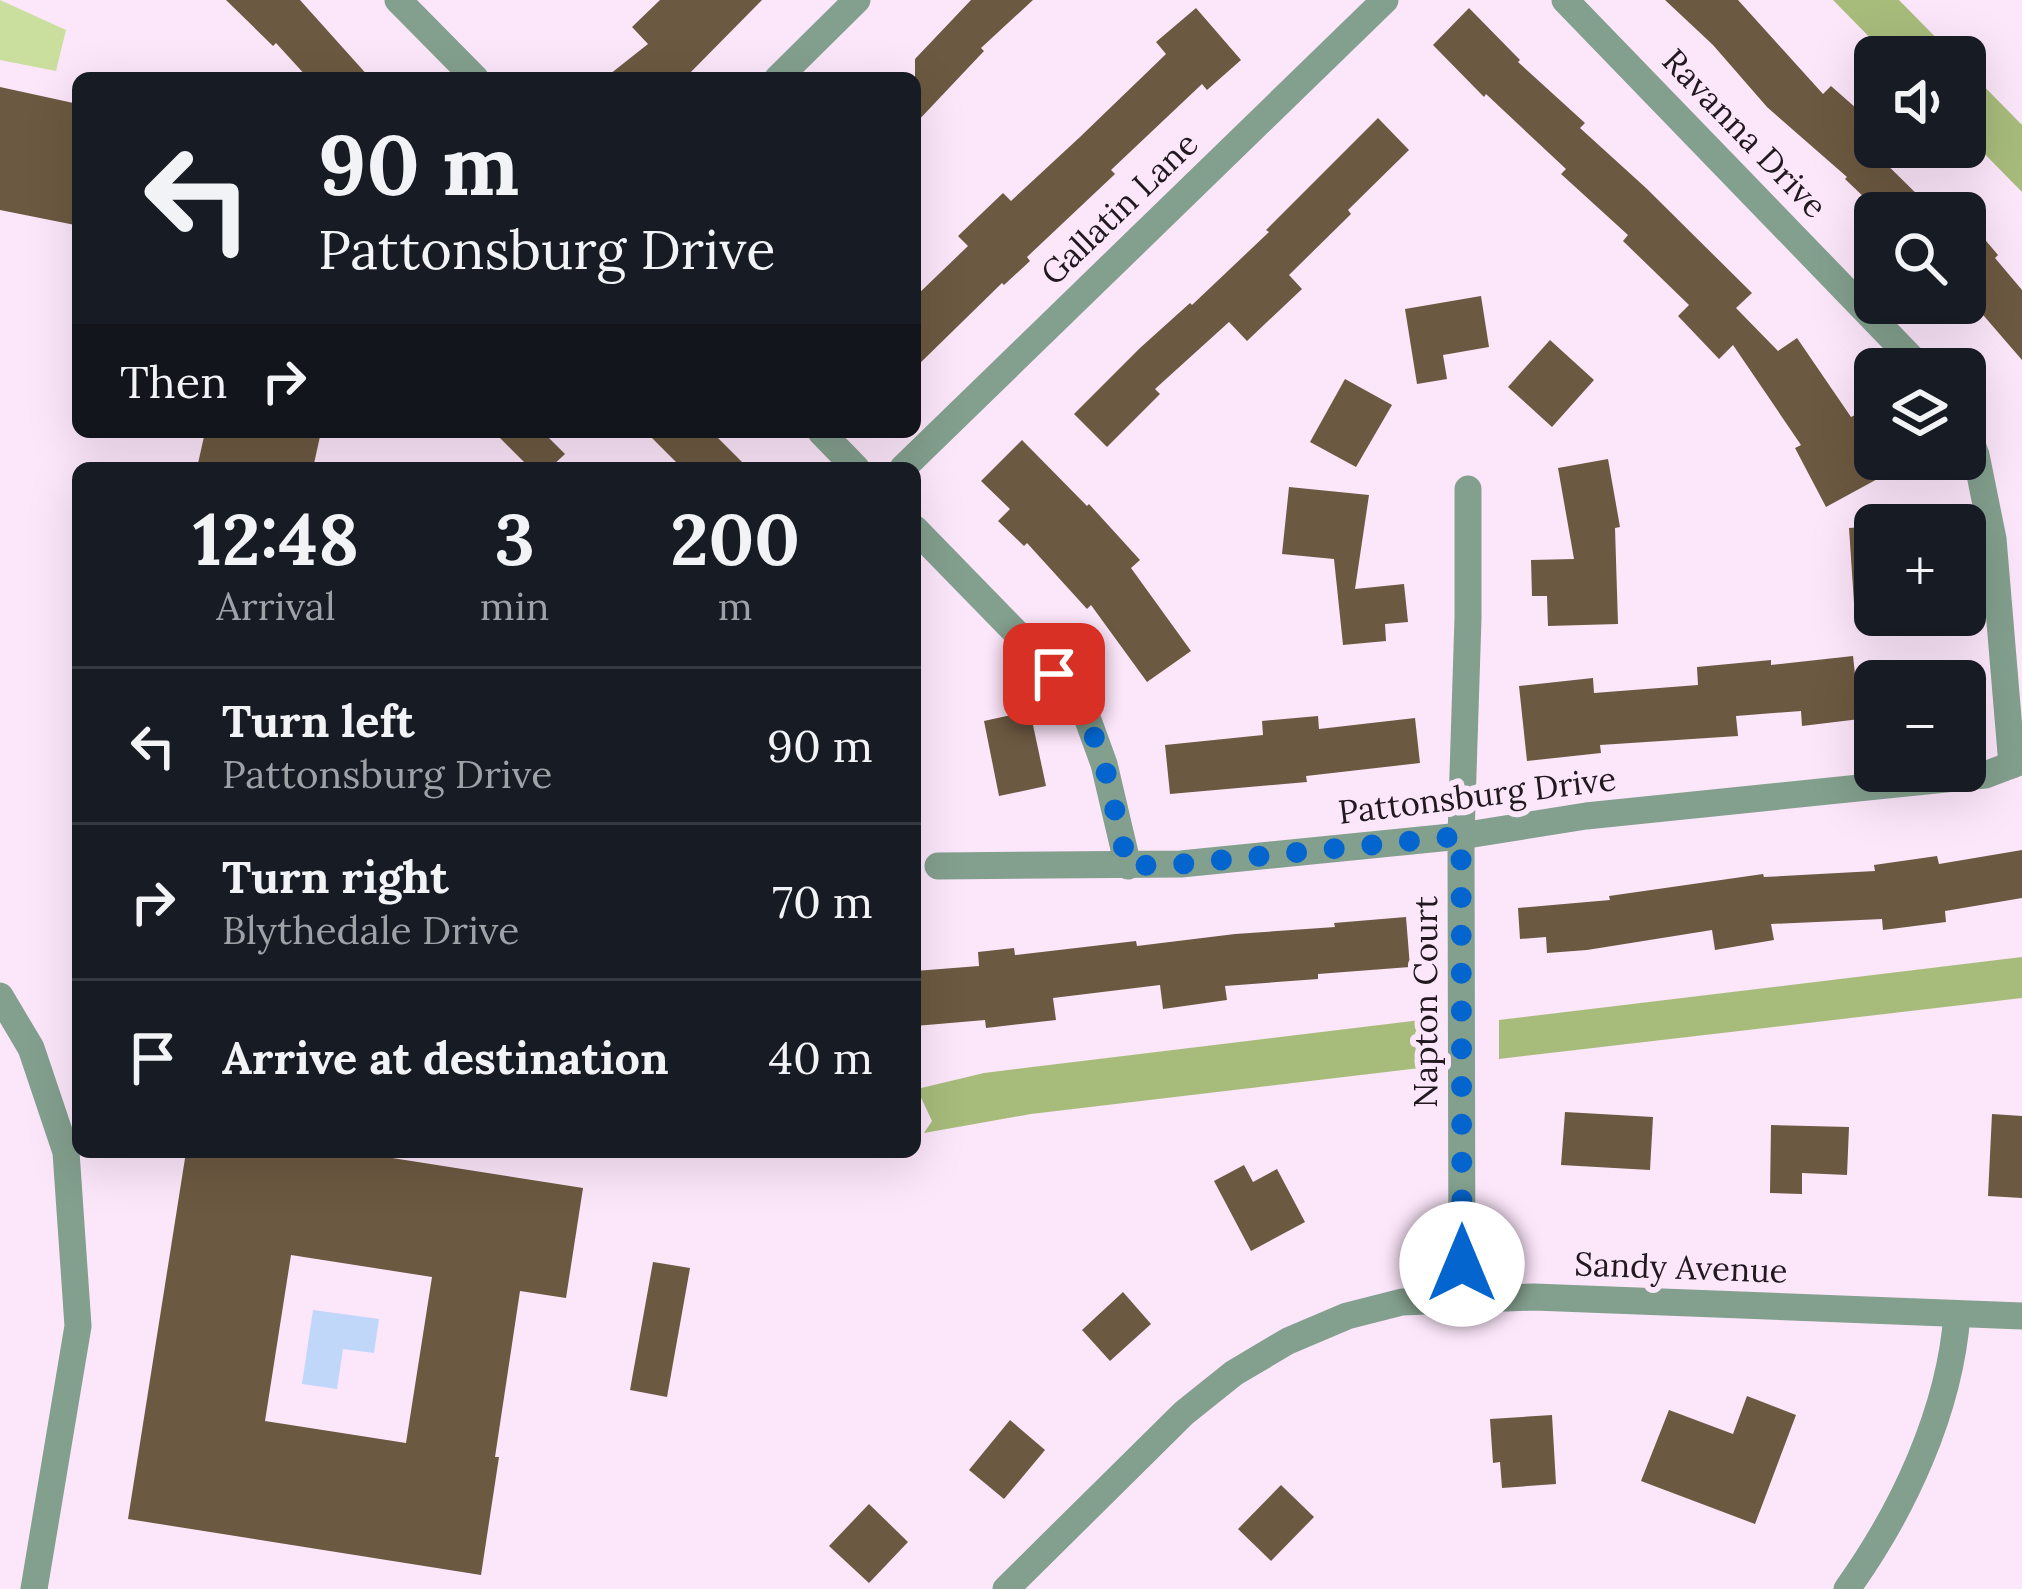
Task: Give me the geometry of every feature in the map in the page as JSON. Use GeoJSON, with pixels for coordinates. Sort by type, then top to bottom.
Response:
{"type":"FeatureCollection","features":[{"type":"Feature","properties":{"kind":"street"},"geometry":{"type":"LineString","coordinates":[[398,0],[469,72]]}},
{"type":"Feature","properties":{"kind":"street"},"geometry":{"type":"LineString","coordinates":[[784,72],[857,0]]}},
{"type":"Feature","properties":{"kind":"street","name":"Gallatin Lane"},"geometry":{"type":"LineString","coordinates":[[909,462],[1385,0]]}},
{"type":"Feature","properties":{"kind":"street","name":"Ravanna Drive"},"geometry":{"type":"LineString","coordinates":[[1565,0],[1902,348]]}},
{"type":"Feature","properties":{"kind":"street"},"geometry":{"type":"LineString","coordinates":[[826,438],[850,462]]}},
{"type":"Feature","properties":{"kind":"street"},"geometry":{"type":"LineString","coordinates":[[1981,480],[1993,539],[2017,763]]}},
{"type":"Feature","properties":{"kind":"street","name":"Napton Court"},"geometry":{"type":"LineString","coordinates":[[1462,1300],[1461,836],[1468,489]]}},
{"type":"Feature","properties":{"kind":"street"},"geometry":{"type":"LineString","coordinates":[[921,535],[1034,651],[1081,709],[1104,764],[1128,866]]}},
{"type":"Feature","properties":{"kind":"street","name":"Pattonsburg Drive"},"geometry":{"type":"LineString","coordinates":[[938,866],[1181,864],[1985,775],[2017,763]]}},
{"type":"Feature","properties":{"kind":"street"},"geometry":{"type":"LineString","coordinates":[[0,996],[31,1048],[66,1152],[78,1326],[34,1589]]}},
{"type":"Feature","properties":{"kind":"street","name":"Sandy Avenue"},"geometry":{"type":"LineString","coordinates":[[1006,1589],[1184,1413],[1234,1373],[1288,1341],[1347,1316],[1402,1302],[1534,1297],[2022,1316]]}},
{"type":"Feature","properties":{"kind":"street"},"geometry":{"type":"LineString","coordinates":[[1846,1589],[1919,1462],[1946,1389],[1957,1314]]}},
{"type":"Feature","properties":{"kind":"green space"},"geometry":{"type":"Polygon","coordinates":[[[0,0],[66,30],[56,71],[0,60],[0,0]]]}},
{"type":"Feature","properties":{"kind":"green space"},"geometry":{"type":"Polygon","coordinates":[[[1833,0],[1899,0],[1934,36],[1868,36],[1833,0]]]}},
{"type":"Feature","properties":{"kind":"green space"},"geometry":{"type":"Polygon","coordinates":[[[1986,88],[2022,125],[2022,192],[1986,155],[1986,88]]]}},
{"type":"Feature","properties":{"kind":"green space"},"geometry":{"type":"Polygon","coordinates":[[[2022,957],[2022,998],[1499,1059],[1499,1020],[2022,957]]]}},
{"type":"Feature","properties":{"kind":"green space"},"geometry":{"type":"Polygon","coordinates":[[[1429,1019],[1420,1068],[1031,1114],[924,1133],[932,1121],[921,1088],[984,1073],[1429,1019]]]}},
{"type":"Feature","properties":{"kind":"water"},"geometry":{"type":"Polygon","coordinates":[[[313,1310],[379,1319],[374,1353],[343,1349],[337,1389],[302,1384],[313,1310]]]}},
{"type":"Feature","properties":{"kind":"building"},"geometry":{"type":"Polygon","coordinates":[[[226,0],[300,0],[365,72],[303,72],[276,43],[273,46],[226,0]]]}},
{"type":"Feature","properties":{"kind":"building"},"geometry":{"type":"Polygon","coordinates":[[[660,0],[762,0],[691,72],[613,72],[648,44],[632,27],[660,0]]]}},
{"type":"Feature","properties":{"kind":"building"},"geometry":{"type":"Polygon","coordinates":[[[971,0],[1033,0],[981,48],[984,51],[921,118],[921,72],[915,72],[915,59],[971,0]]]}},
{"type":"Feature","properties":{"kind":"building"},"geometry":{"type":"Polygon","coordinates":[[[1665,0],[1738,0],[1823,94],[1831,86],[1854,106],[1854,168],[1890,168],[1915,192],[1859,192],[1767,107],[1713,45],[1665,0]]]}},
{"type":"Feature","properties":{"kind":"building"},"geometry":{"type":"Polygon","coordinates":[[[1196,8],[1241,60],[1207,90],[1202,84],[1111,170],[1115,174],[1027,257],[1030,261],[921,362],[921,291],[968,246],[958,236],[1003,193],[1011,201],[1166,54],[1156,42],[1196,8]]]}},
{"type":"Feature","properties":{"kind":"building"},"geometry":{"type":"Polygon","coordinates":[[[1469,8],[1518,62],[1585,123],[1580,128],[1752,293],[1736,308],[1778,351],[1797,338],[1854,416],[1854,480],[1876,480],[1826,507],[1795,448],[1801,445],[1733,345],[1719,359],[1678,316],[1689,305],[1623,241],[1628,235],[1561,174],[1566,169],[1433,45],[1469,8]]]}},
{"type":"Feature","properties":{"kind":"building"},"geometry":{"type":"Polygon","coordinates":[[[0,87],[72,103],[72,224],[0,210],[0,87]]]}},
{"type":"Feature","properties":{"kind":"building"},"geometry":{"type":"Polygon","coordinates":[[[1378,118],[1409,150],[1289,275],[1302,289],[1247,341],[1229,322],[1155,389],[1160,394],[1107,447],[1074,414],[1269,232],[1266,230],[1378,118]]]}},
{"type":"Feature","properties":{"kind":"building"},"geometry":{"type":"Polygon","coordinates":[[[1986,241],[2022,290],[2022,360],[1986,318],[1986,241]]]}},
{"type":"Feature","properties":{"kind":"building"},"geometry":{"type":"Polygon","coordinates":[[[1481,296],[1489,347],[1443,355],[1447,379],[1417,384],[1405,309],[1481,296]]]}},
{"type":"Feature","properties":{"kind":"building"},"geometry":{"type":"Polygon","coordinates":[[[1550,340],[1594,380],[1552,427],[1508,387],[1550,340]]]}},
{"type":"Feature","properties":{"kind":"building"},"geometry":{"type":"Polygon","coordinates":[[[1345,379],[1392,405],[1356,467],[1310,442],[1345,379]]]}},
{"type":"Feature","properties":{"kind":"building"},"geometry":{"type":"Polygon","coordinates":[[[204,438],[320,438],[314,462],[198,462],[204,438]]]}},
{"type":"Feature","properties":{"kind":"building"},"geometry":{"type":"Polygon","coordinates":[[[500,438],[549,438],[565,454],[556,462],[524,462],[500,438]]]}},
{"type":"Feature","properties":{"kind":"building"},"geometry":{"type":"Polygon","coordinates":[[[652,438],[718,438],[742,462],[676,462],[652,438]]]}},
{"type":"Feature","properties":{"kind":"building"},"geometry":{"type":"Polygon","coordinates":[[[1022,440],[1140,560],[1131,568],[1191,651],[1147,682],[1091,605],[1087,609],[1027,543],[1024,546],[998,521],[1010,509],[981,481],[1022,440]]]}},
{"type":"Feature","properties":{"kind":"building"},"geometry":{"type":"Polygon","coordinates":[[[1608,459],[1620,527],[1615,528],[1618,624],[1548,626],[1547,596],[1532,596],[1531,560],[1574,559],[1558,468],[1608,459]]]}},
{"type":"Feature","properties":{"kind":"building"},"geometry":{"type":"Polygon","coordinates":[[[1289,487],[1369,495],[1355,589],[1404,584],[1408,622],[1385,624],[1386,641],[1343,645],[1334,559],[1282,554],[1289,487]]]}},
{"type":"Feature","properties":{"kind":"building"},"geometry":{"type":"Polygon","coordinates":[[[1849,528],[1854,528],[1854,603],[1849,528]]]}},
{"type":"Feature","properties":{"kind":"building"},"geometry":{"type":"Polygon","coordinates":[[[1853,656],[1854,720],[1802,726],[1801,711],[1736,716],[1738,736],[1600,745],[1601,753],[1527,761],[1519,686],[1593,678],[1594,693],[1698,685],[1697,667],[1771,660],[1771,665],[1853,656]]]}},
{"type":"Feature","properties":{"kind":"building"},"geometry":{"type":"Polygon","coordinates":[[[1030,711],[1046,786],[999,796],[984,721],[1030,711]]]}},
{"type":"Feature","properties":{"kind":"building"},"geometry":{"type":"Polygon","coordinates":[[[1318,716],[1319,729],[1415,718],[1420,763],[1306,776],[1307,782],[1170,794],[1165,745],[1263,735],[1262,721],[1318,716]]]}},
{"type":"Feature","properties":{"kind":"building"},"geometry":{"type":"Polygon","coordinates":[[[2022,850],[2022,898],[1945,911],[1946,922],[1883,930],[1882,919],[1771,924],[1774,940],[1715,950],[1712,930],[1547,953],[1546,937],[1520,939],[1518,908],[1610,900],[1609,896],[1763,874],[1875,871],[1874,865],[1937,856],[1939,864],[2022,850]]]}},
{"type":"Feature","properties":{"kind":"building"},"geometry":{"type":"Polygon","coordinates":[[[1406,917],[1410,967],[1225,986],[1227,1000],[1163,1009],[1160,985],[1053,998],[1056,1020],[986,1028],[985,1020],[921,1025],[921,971],[979,966],[978,952],[1014,948],[1015,955],[1136,941],[1137,946],[1335,927],[1334,923],[1406,917]]]}},
{"type":"Feature","properties":{"kind":"building"},"geometry":{"type":"Polygon","coordinates":[[[1565,1112],[1653,1117],[1650,1170],[1561,1165],[1565,1112]]]}},
{"type":"Feature","properties":{"kind":"building"},"geometry":{"type":"Polygon","coordinates":[[[1992,1114],[2022,1116],[2022,1198],[1988,1196],[1992,1114]]]}},
{"type":"Feature","properties":{"kind":"building"},"geometry":{"type":"Polygon","coordinates":[[[1771,1125],[1849,1127],[1847,1175],[1802,1173],[1802,1194],[1770,1193],[1771,1125]]]}},
{"type":"Feature","properties":{"kind":"building"},"geometry":{"type":"Polygon","coordinates":[[[185,1158],[392,1158],[583,1188],[566,1298],[520,1291],[481,1575],[128,1519],[185,1158]],[[291,1255],[265,1421],[406,1443],[432,1277],[291,1255]]]}},
{"type":"Feature","properties":{"kind":"building"},"geometry":{"type":"Polygon","coordinates":[[[1244,1165],[1253,1182],[1277,1169],[1305,1222],[1251,1251],[1214,1181],[1244,1165]]]}},
{"type":"Feature","properties":{"kind":"building"},"geometry":{"type":"Polygon","coordinates":[[[653,1262],[690,1268],[667,1397],[630,1390],[653,1262]]]}},
{"type":"Feature","properties":{"kind":"building"},"geometry":{"type":"Polygon","coordinates":[[[1123,1292],[1151,1324],[1110,1361],[1082,1330],[1123,1292]]]}},
{"type":"Feature","properties":{"kind":"building"},"geometry":{"type":"Polygon","coordinates":[[[1747,1396],[1796,1415],[1755,1524],[1641,1481],[1669,1410],[1733,1434],[1747,1396]]]}},
{"type":"Feature","properties":{"kind":"building"},"geometry":{"type":"Polygon","coordinates":[[[1552,1415],[1556,1484],[1502,1488],[1500,1462],[1493,1463],[1490,1419],[1552,1415]]]}},
{"type":"Feature","properties":{"kind":"building"},"geometry":{"type":"Polygon","coordinates":[[[1010,1420],[1045,1450],[1004,1499],[969,1470],[1010,1420]]]}},
{"type":"Feature","properties":{"kind":"building"},"geometry":{"type":"Polygon","coordinates":[[[1281,1485],[1314,1517],[1271,1561],[1238,1529],[1281,1485]]]}},
{"type":"Feature","properties":{"kind":"building"},"geometry":{"type":"Polygon","coordinates":[[[869,1504],[908,1542],[869,1583],[829,1546],[869,1504]]]}},
{"type":"Feature","properties":{"kind":"route"},"geometry":{"type":"LineString","coordinates":[[1054,674],[1088,720],[1104,764],[1128,866],[1461,836],[1462,1264]]}}]}
